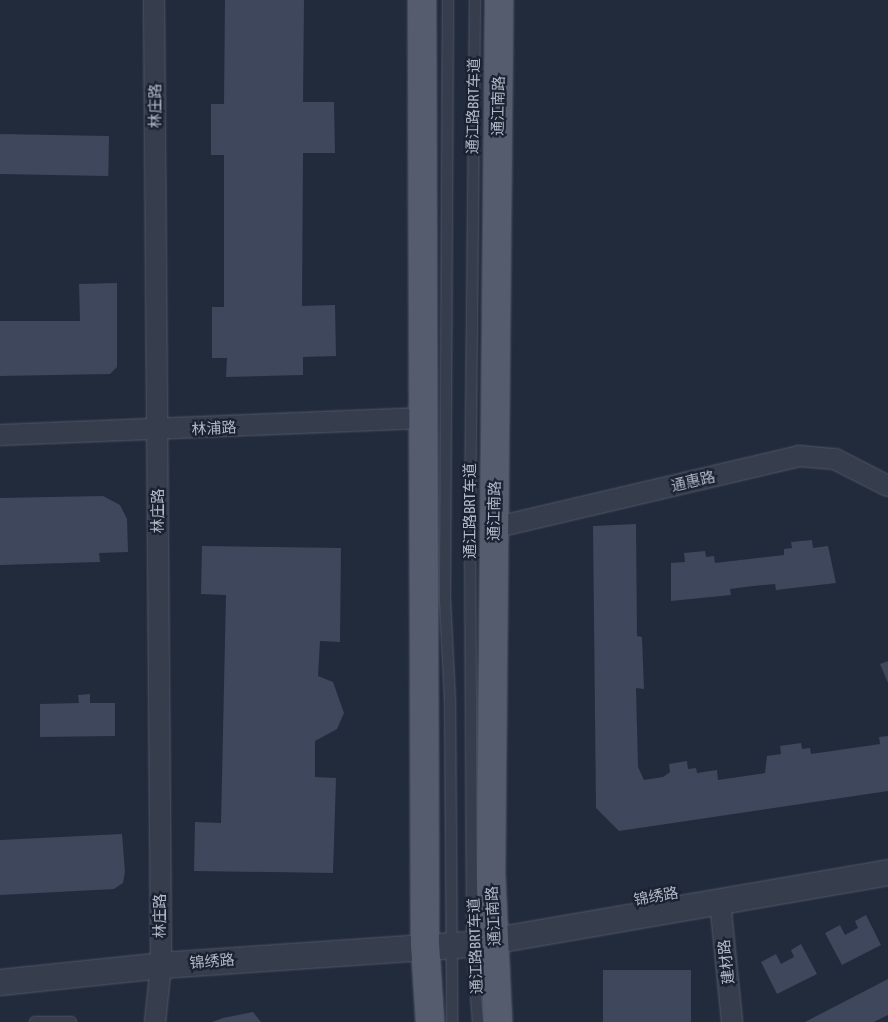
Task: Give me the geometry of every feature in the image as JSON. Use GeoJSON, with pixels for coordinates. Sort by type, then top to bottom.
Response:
{"type":"FeatureCollection","features":[{"type":"Feature","properties":{"kind":"main road"},"geometry":{"type":"LineString","coordinates":[[422,0],[427,418],[441,942],[430,1022]]}},
{"type":"Feature","properties":{"kind":"main road","name":"通江南路"},"geometry":{"type":"LineString","coordinates":[[498,1022],[483,935],[493,528],[499,0]]}},
{"type":"Feature","properties":{"kind":"street","name":"林庄路"},"geometry":{"type":"LineString","coordinates":[[154,0],[161,965],[155,1022]]}},
{"type":"Feature","properties":{"kind":"street","name":"林浦路"},"geometry":{"type":"LineString","coordinates":[[0,435],[157,431],[427,418]]}},
{"type":"Feature","properties":{"kind":"street","name":"通惠路"},"geometry":{"type":"LineString","coordinates":[[493,528],[799,456],[835,459],[888,486]]}},
{"type":"Feature","properties":{"kind":"street","name":"锦绣路"},"geometry":{"type":"LineString","coordinates":[[483,935],[888,855]]}},
{"type":"Feature","properties":{"kind":"street","name":"锦绣路"},"geometry":{"type":"LineString","coordinates":[[0,982],[161,965],[441,942],[720,901],[888,872]]}},
{"type":"Feature","properties":{"kind":"street","name":"建材路"},"geometry":{"type":"LineString","coordinates":[[720,901],[732,1022]]}},
{"type":"Feature","properties":{"kind":"lane","name":"通江路BRT车道"},"geometry":{"type":"LineString","coordinates":[[448,0],[441,942],[452,1022]]}},
{"type":"Feature","properties":{"kind":"lane","name":"通江路BRT车道"},"geometry":{"type":"LineString","coordinates":[[475,0],[470,501],[483,935],[478,1022]]}},
{"type":"Feature","properties":{"kind":"lane"},"geometry":{"type":"LineString","coordinates":[[35,1022],[71,1022]]}},
{"type":"Feature","properties":{"kind":"building"},"geometry":{"type":"Polygon","coordinates":[[[225,0],[304,0],[303,102],[334,102],[335,153],[303,153],[302,306],[335,305],[336,356],[303,357],[303,375],[226,377],[227,358],[212,358],[212,307],[224,307],[224,155],[211,155],[211,104],[224,104],[225,0]]]}},
{"type":"Feature","properties":{"kind":"building"},"geometry":{"type":"Polygon","coordinates":[[[0,134],[109,136],[108,176],[0,174],[0,134]]]}},
{"type":"Feature","properties":{"kind":"building"},"geometry":{"type":"Polygon","coordinates":[[[117,283],[117,367],[110,374],[0,376],[0,321],[80,321],[79,284],[117,283]]]}},
{"type":"Feature","properties":{"kind":"building"},"geometry":{"type":"Polygon","coordinates":[[[103,496],[120,505],[127,519],[128,552],[99,553],[100,562],[0,565],[0,498],[103,496]]]}},
{"type":"Feature","properties":{"kind":"building"},"geometry":{"type":"Polygon","coordinates":[[[636,524],[637,636],[642,637],[644,689],[636,688],[638,767],[644,780],[663,777],[670,772],[669,764],[687,761],[688,769],[696,768],[697,773],[717,770],[718,780],[765,773],[767,756],[781,754],[780,746],[801,743],[802,749],[810,748],[811,754],[880,744],[879,737],[888,736],[888,791],[619,831],[596,808],[593,526],[636,524]]]}},
{"type":"Feature","properties":{"kind":"building"},"geometry":{"type":"Polygon","coordinates":[[[812,540],[813,548],[828,546],[836,583],[776,590],[775,584],[753,586],[730,589],[731,595],[671,601],[671,563],[685,562],[684,553],[705,551],[706,557],[714,556],[715,563],[784,555],[784,549],[792,548],[791,542],[812,540]]]}},
{"type":"Feature","properties":{"kind":"building"},"geometry":{"type":"Polygon","coordinates":[[[202,546],[341,548],[340,642],[320,641],[318,676],[333,682],[344,713],[337,729],[315,741],[315,777],[336,778],[333,873],[194,871],[195,822],[221,823],[226,595],[201,594],[202,546]]]}},
{"type":"Feature","properties":{"kind":"building"},"geometry":{"type":"Polygon","coordinates":[[[888,661],[888,683],[880,664],[888,661]]]}},
{"type":"Feature","properties":{"kind":"building"},"geometry":{"type":"Polygon","coordinates":[[[90,694],[90,703],[115,703],[115,736],[40,737],[40,704],[79,703],[78,695],[90,694]]]}},
{"type":"Feature","properties":{"kind":"building"},"geometry":{"type":"Polygon","coordinates":[[[122,834],[125,872],[123,883],[114,889],[0,895],[0,840],[122,834]]]}},
{"type":"Feature","properties":{"kind":"building"},"geometry":{"type":"Polygon","coordinates":[[[866,915],[881,945],[842,965],[825,933],[840,925],[845,935],[858,928],[855,921],[866,915]]]}},
{"type":"Feature","properties":{"kind":"building"},"geometry":{"type":"Polygon","coordinates":[[[801,944],[817,974],[777,994],[761,962],[776,954],[781,964],[794,957],[791,950],[801,944]]]}},
{"type":"Feature","properties":{"kind":"building"},"geometry":{"type":"Polygon","coordinates":[[[603,970],[691,970],[691,1022],[603,1022],[603,970]]]}},
{"type":"Feature","properties":{"kind":"building"},"geometry":{"type":"Polygon","coordinates":[[[888,979],[888,1015],[874,1022],[805,1022],[888,979]]]}},
{"type":"Feature","properties":{"kind":"building"},"geometry":{"type":"Polygon","coordinates":[[[253,1012],[261,1022],[212,1022],[223,1018],[253,1012]]]}}]}
